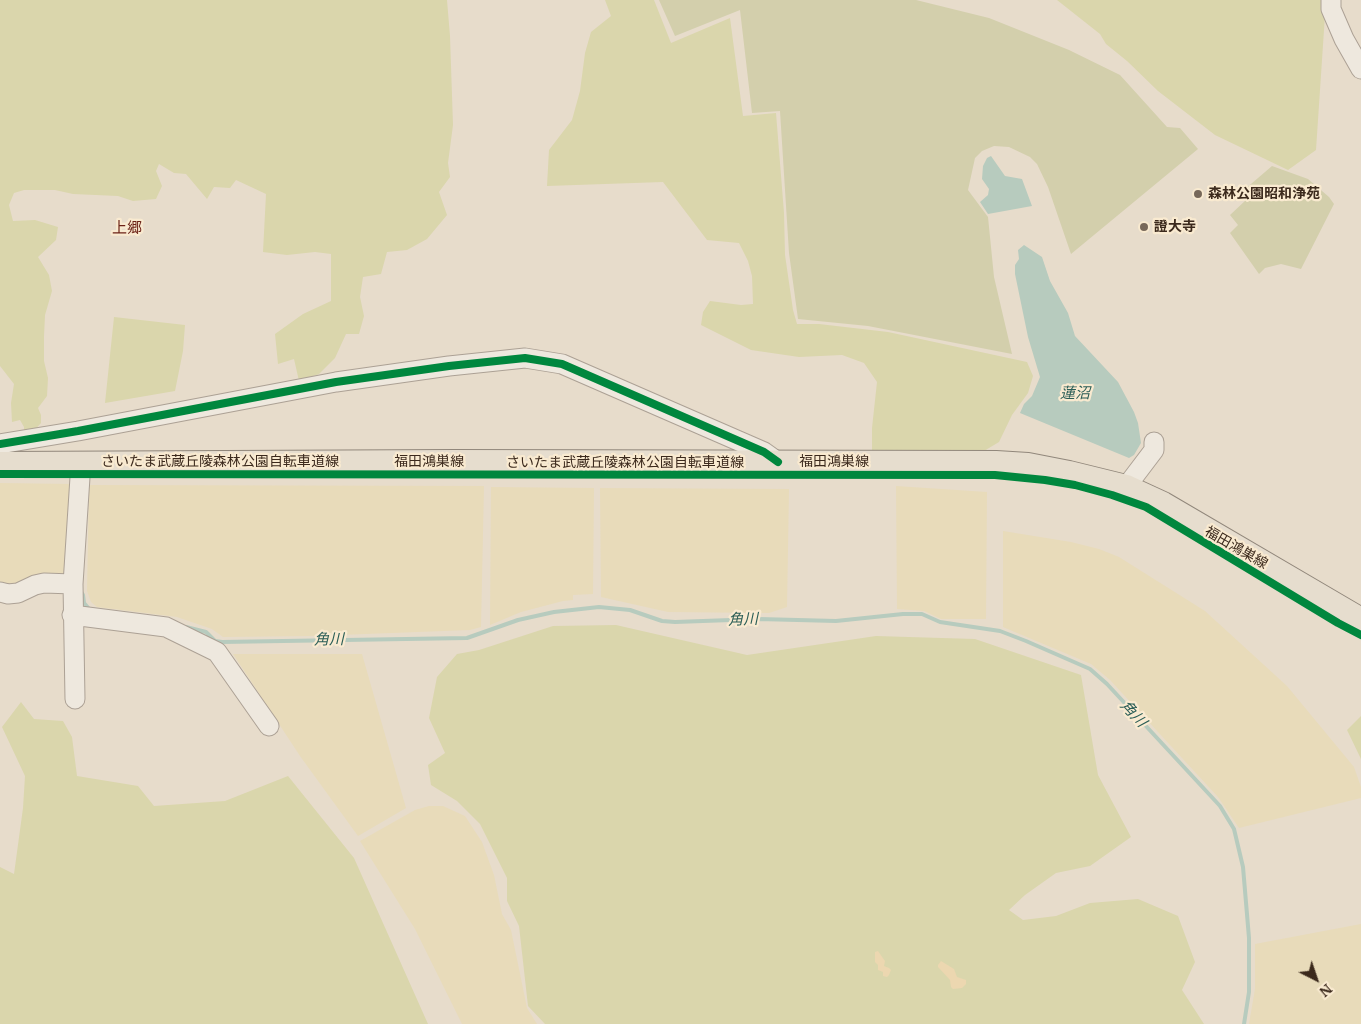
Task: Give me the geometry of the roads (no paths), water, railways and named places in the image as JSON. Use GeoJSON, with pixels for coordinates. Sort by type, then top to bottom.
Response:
{"type":"FeatureCollection","features":[{"type":"Feature","properties":{"kind":"main road","name":"福田鴻巣線"},"geometry":{"type":"LineString","coordinates":[[0,464],[81,462],[778,462],[996,463],[1028,465],[1069,472],[1126,487],[1163,504],[1361,620]]}},
{"type":"Feature","properties":{"kind":"street"},"geometry":{"type":"LineString","coordinates":[[1331,0],[1331,9],[1344,40],[1361,69]]}},
{"type":"Feature","properties":{"kind":"street"},"geometry":{"type":"LineString","coordinates":[[0,444],[336,382],[449,366],[525,358],[562,364],[764,452],[778,462]]}},
{"type":"Feature","properties":{"kind":"street"},"geometry":{"type":"LineString","coordinates":[[1126,487],[1154,450],[1154,442]]}},
{"type":"Feature","properties":{"kind":"street"},"geometry":{"type":"LineString","coordinates":[[75,698],[72,584],[81,462]]}},
{"type":"Feature","properties":{"kind":"street"},"geometry":{"type":"LineString","coordinates":[[0,592],[8,594],[18,593],[44,583],[72,584]]}},
{"type":"Feature","properties":{"kind":"street"},"geometry":{"type":"LineString","coordinates":[[72,615],[166,627],[217,652],[268,726]]}},
{"type":"Feature","properties":{"kind":"water"},"geometry":{"type":"Polygon","coordinates":[[[991,156],[1005,176],[1022,179],[1032,206],[988,214],[980,202],[988,195],[989,189],[982,179],[983,166],[987,158],[991,156]]]}},
{"type":"Feature","properties":{"kind":"water","name":"蓮沼"},"geometry":{"type":"Polygon","coordinates":[[[1024,245],[1042,257],[1050,281],[1068,313],[1075,336],[1118,382],[1134,412],[1141,443],[1134,455],[1129,458],[1020,413],[1024,404],[1032,396],[1040,377],[1028,337],[1015,274],[1015,265],[1019,259],[1018,250],[1024,245]]]}},
{"type":"Feature","properties":{"kind":"waterway","name":"角川"},"geometry":{"type":"LineString","coordinates":[[80,590],[84,603],[90,610]]}},
{"type":"Feature","properties":{"kind":"waterway","name":"角川"},"geometry":{"type":"LineString","coordinates":[[186,627],[206,632],[215,641],[222,642],[467,638],[518,620],[554,612],[599,607],[630,610],[662,621],[675,622],[759,619],[836,621],[903,614],[922,614],[940,622],[1000,631],[1090,669],[1107,684],[1220,806],[1234,829],[1243,867],[1249,938],[1249,992],[1244,1024]]}},
{"type":"Feature","properties":{"kind":"place","name":"森林公園昭和浄苑"},"geometry":{"type":"Point","coordinates":[1198,194]}},
{"type":"Feature","properties":{"kind":"place","name":"證大寺"},"geometry":{"type":"Point","coordinates":[1144,227]}},
{"type":"Feature","properties":{"kind":"district","name":"上郷"},"geometry":{"type":"Point","coordinates":[127,229]}}]}
